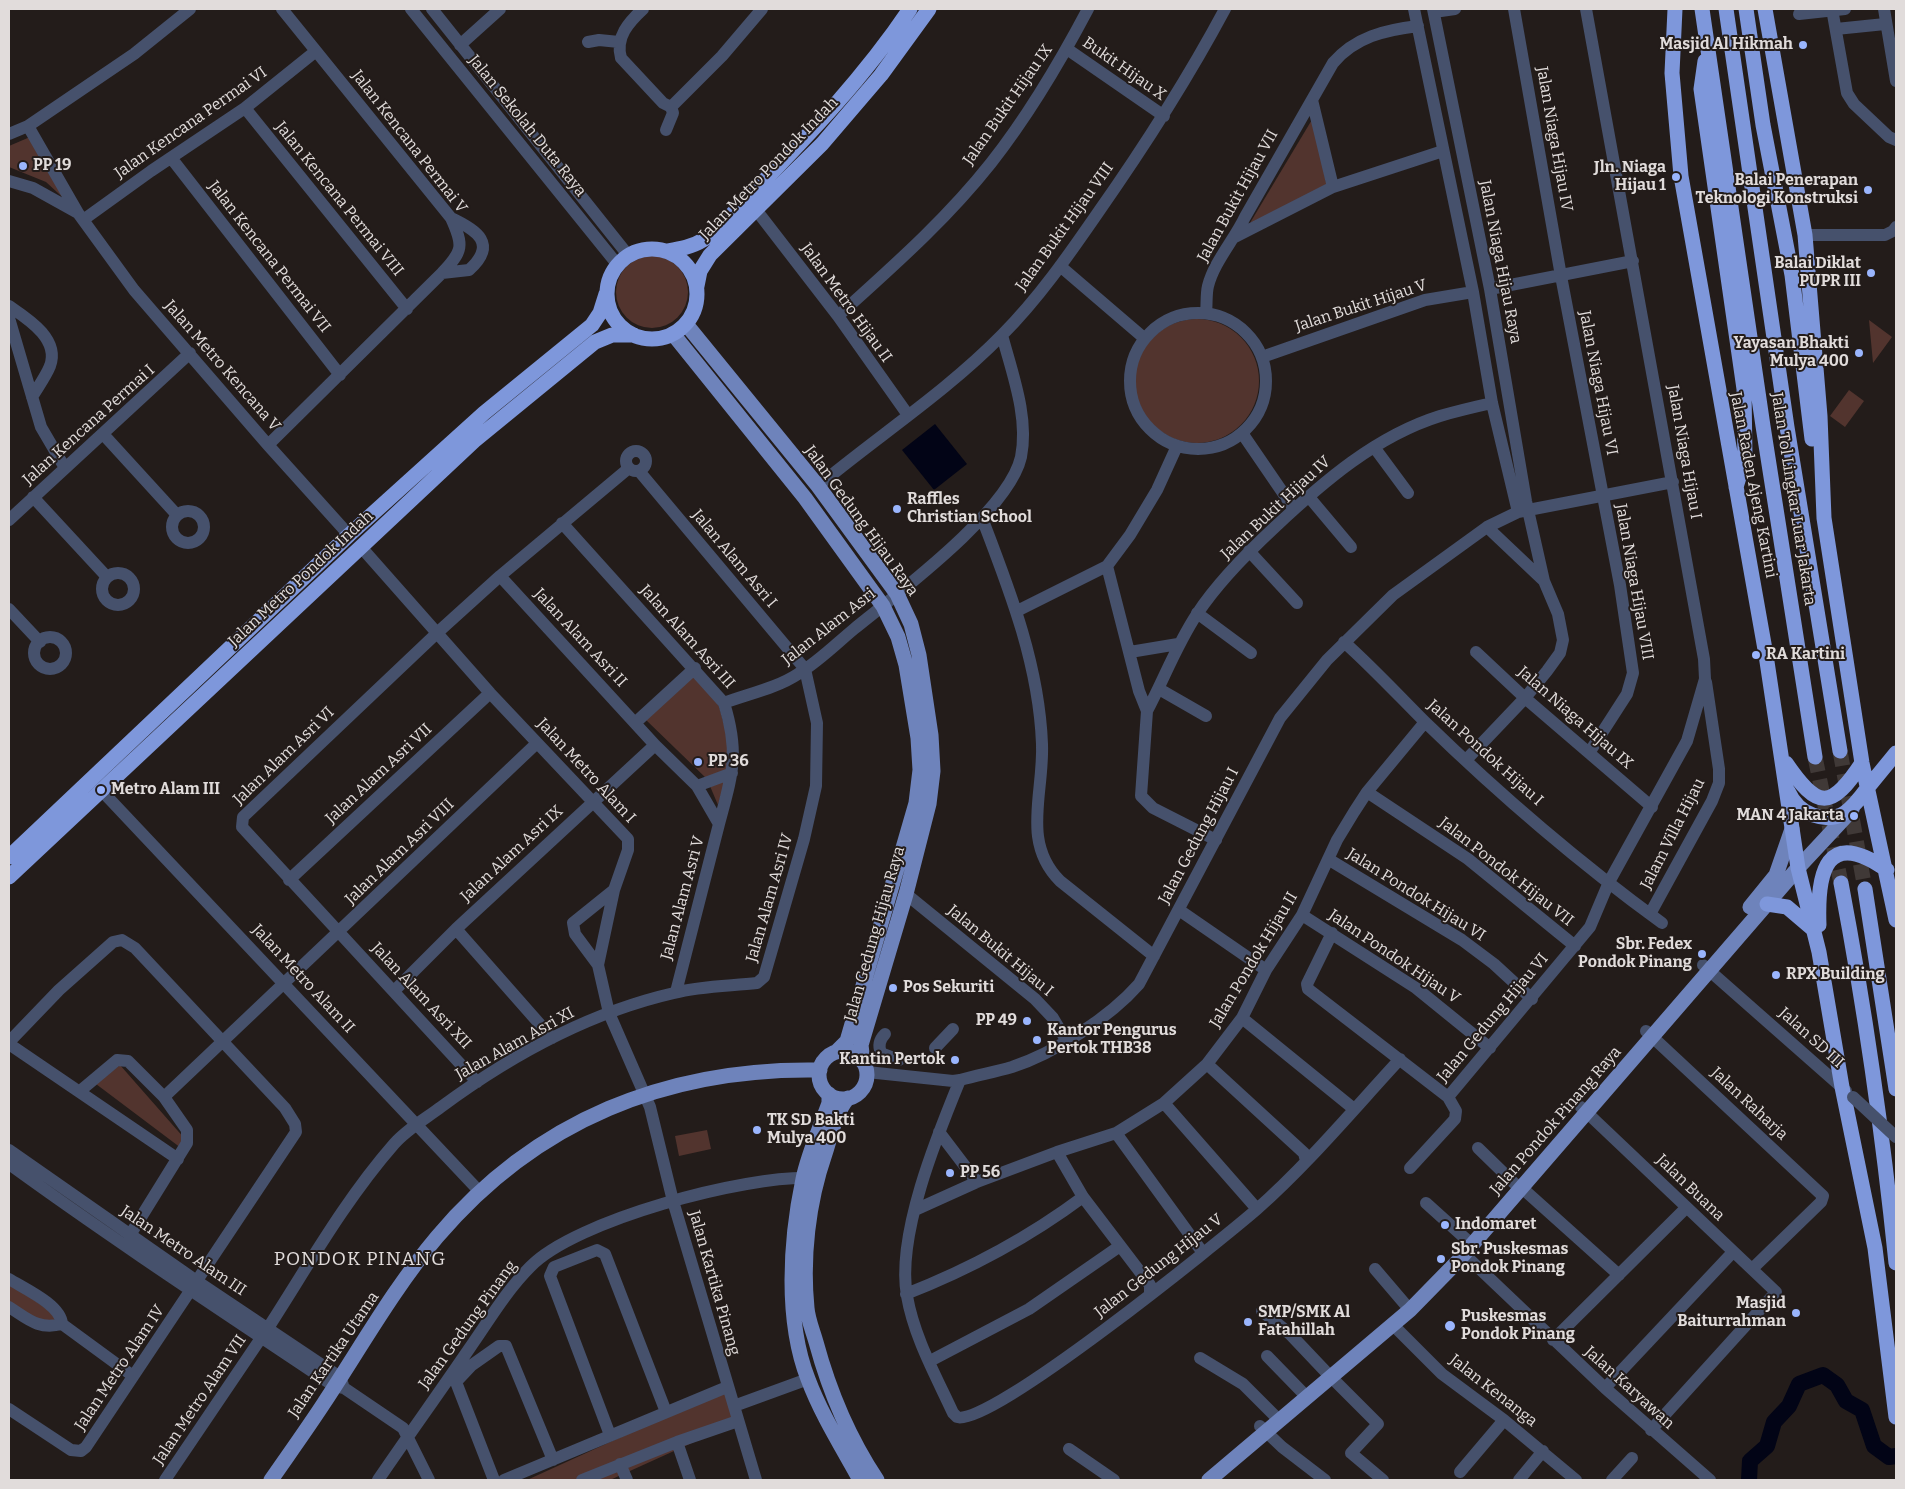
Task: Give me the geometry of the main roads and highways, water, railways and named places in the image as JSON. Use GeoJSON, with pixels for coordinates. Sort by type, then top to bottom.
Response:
{"type":"FeatureCollection","features":[{"type":"Feature","properties":{"kind":"highway","name":"Jalan Metro Pondok Indah"},"geometry":{"type":"LineString","coordinates":[[667,251],[688,247],[704,240],[748,198],[799,146],[844,94],[910,9]]}},
{"type":"Feature","properties":{"kind":"highway","name":"Jalan Metro Pondok Indah"},"geometry":{"type":"LineString","coordinates":[[697,286],[700,271],[710,255],[822,144],[881,75],[929,9]]}},
{"type":"Feature","properties":{"kind":"highway","name":"Jalan Raden Ajeng Kartini"},"geometry":{"type":"LineString","coordinates":[[1675,9],[1672,72],[1681,176],[1783,758],[1798,868],[1819,952]]}},
{"type":"Feature","properties":{"kind":"highway","name":"Jalan Tol Lingkar Luar Jakarta"},"geometry":{"type":"LineString","coordinates":[[1702,9],[1763,426],[1815,757]]}},
{"type":"Feature","properties":{"kind":"highway","name":"Jalan Tol Lingkar Luar Jakarta"},"geometry":{"type":"LineString","coordinates":[[1726,9],[1784,409],[1840,751]]}},
{"type":"Feature","properties":{"kind":"highway"},"geometry":{"type":"LineString","coordinates":[[1746,9],[1763,126],[1792,276],[1813,448],[1821,469]]}},
{"type":"Feature","properties":{"kind":"highway"},"geometry":{"type":"LineString","coordinates":[[1765,9],[1805,235],[1820,416],[1824,518],[1862,763],[1887,870],[1896,920]]}},
{"type":"Feature","properties":{"kind":"highway"},"geometry":{"type":"LineString","coordinates":[[1708,50],[1702,70],[1701,90],[1744,389],[1745,458],[1736,487]]}},
{"type":"Feature","properties":{"kind":"highway"},"geometry":{"type":"LineString","coordinates":[[643,249],[667,251],[684,262],[690,270],[697,286],[696,306],[686,324],[673,334],[658,339],[634,335],[614,319],[606,294],[609,278],[623,260],[643,249]]}},
{"type":"Feature","properties":{"kind":"highway","name":"Jalan Metro Pondok Indah"},"geometry":{"type":"LineString","coordinates":[[9,857],[349,535],[484,413],[592,325],[600,313],[606,294]]}},
{"type":"Feature","properties":{"kind":"highway","name":"Jalan Metro Pondok Indah"},"geometry":{"type":"LineString","coordinates":[[9,878],[474,441],[577,354],[595,342],[612,335],[634,335]]}},
{"type":"Feature","properties":{"kind":"highway","name":"Jalan Pondok Pinang Raya"},"geometry":{"type":"LineString","coordinates":[[1854,807],[1896,752]]}},
{"type":"Feature","properties":{"kind":"highway"},"geometry":{"type":"LineString","coordinates":[[1783,758],[1804,788],[1816,797],[1834,796],[1841,792],[1862,763]]}},
{"type":"Feature","properties":{"kind":"highway","name":"Jalan Raden Ajeng Kartini"},"geometry":{"type":"LineString","coordinates":[[1787,788],[1796,804],[1811,814],[1829,817],[1847,812],[1854,807]]}},
{"type":"Feature","properties":{"kind":"highway"},"geometry":{"type":"LineString","coordinates":[[1887,870],[1858,853],[1842,853],[1830,860],[1821,876],[1819,888],[1819,952],[1875,1248],[1896,1417]]}},
{"type":"Feature","properties":{"kind":"highway"},"geometry":{"type":"LineString","coordinates":[[1841,883],[1864,1004],[1886,1158],[1896,1263]]}},
{"type":"Feature","properties":{"kind":"highway"},"geometry":{"type":"LineString","coordinates":[[1865,889],[1896,1089]]}},
{"type":"Feature","properties":{"kind":"highway"},"geometry":{"type":"LineString","coordinates":[[1767,904],[1787,907],[1814,930]]}},
{"type":"Feature","properties":{"kind":"main road","name":"Jalan Gedung Hijau Raya"},"geometry":{"type":"LineString","coordinates":[[686,324],[818,486],[897,594],[912,624],[927,698],[933,770],[929,804],[906,894],[861,1045],[865,1067]]}},
{"type":"Feature","properties":{"kind":"main road","name":"Jalan Gedung Hijau Raya"},"geometry":{"type":"LineString","coordinates":[[673,334],[805,498],[883,606],[898,637],[906,664],[918,738],[920,770],[916,803],[847,1040],[836,1052]]}},
{"type":"Feature","properties":{"kind":"main road"},"geometry":{"type":"LineString","coordinates":[[688,351],[692,342],[699,340]]}},
{"type":"Feature","properties":{"kind":"main road","name":"Jalan Pondok Pinang Raya"},"geometry":{"type":"LineString","coordinates":[[1724,945],[1767,904],[1854,807]]}},
{"type":"Feature","properties":{"kind":"main road","name":"Jalan Pondok Pinang Raya"},"geometry":{"type":"LineString","coordinates":[[1197,1480],[1263,1429],[1408,1307],[1463,1248],[1706,968],[1776,875],[1792,829]]}},
{"type":"Feature","properties":{"kind":"main road"},"geometry":{"type":"LineString","coordinates":[[829,1094],[848,1098],[854,1096],[864,1086],[865,1067],[851,1052],[836,1052],[826,1059],[820,1070],[821,1083],[829,1094],[829,1104],[810,1178],[793,1275],[793,1319],[800,1354],[808,1379],[869,1478]]}},
{"type":"Feature","properties":{"kind":"main road","name":"Jalan Kartika Utama"},"geometry":{"type":"LineString","coordinates":[[271,1480],[340,1384],[436,1239],[480,1192],[526,1155],[553,1137],[595,1114],[646,1094],[728,1074],[782,1069],[820,1070]]}},
{"type":"Feature","properties":{"kind":"main road"},"geometry":{"type":"LineString","coordinates":[[848,1098],[840,1109],[810,1178],[806,1278],[807,1311],[824,1372],[835,1402],[869,1478]]}},
{"type":"Feature","properties":{"kind":"main road","name":"Jalan Pondok Pinang Raya"},"geometry":{"type":"LineString","coordinates":[[1209,1480],[1263,1429],[1274,1415],[1302,1392],[1328,1375]]}},
{"type":"Feature","properties":{"kind":"water"},"geometry":{"type":"Polygon","coordinates":[[[935,424],[967,464],[934,490],[902,450],[935,424]]]}},
{"type":"Feature","properties":{"kind":"waterway"},"geometry":{"type":"LineString","coordinates":[[1749,1480],[1750,1461],[1767,1446],[1774,1422],[1789,1406],[1799,1384],[1823,1375],[1837,1385],[1846,1401],[1862,1410],[1874,1446],[1889,1457],[1896,1456]]}},
{"type":"Feature","properties":{"kind":"tunnel"},"geometry":{"type":"LineString","coordinates":[[1840,751],[1865,889]]}},
{"type":"Feature","properties":{"kind":"tunnel"},"geometry":{"type":"LineString","coordinates":[[1815,757],[1841,883]]}},
{"type":"Feature","properties":{"kind":"place","name":"Masjid Al Hikmah"},"geometry":{"type":"Point","coordinates":[1803,45]}},
{"type":"Feature","properties":{"kind":"place","name":"PP 19"},"geometry":{"type":"Point","coordinates":[23,166]}},
{"type":"Feature","properties":{"kind":"place","name":"Jln. Niaga Hijau 1"},"geometry":{"type":"Point","coordinates":[1676,177]}},
{"type":"Feature","properties":{"kind":"place","name":"Balai Penerapan Teknologi Konstruksi"},"geometry":{"type":"Point","coordinates":[1868,190]}},
{"type":"Feature","properties":{"kind":"place","name":"Balai Diklat PUPR III"},"geometry":{"type":"Point","coordinates":[1871,273]}},
{"type":"Feature","properties":{"kind":"place","name":"Yayasan Bhakti Mulya 400"},"geometry":{"type":"Point","coordinates":[1859,353]}},
{"type":"Feature","properties":{"kind":"place","name":"Raffles Christian School"},"geometry":{"type":"Point","coordinates":[897,509]}},
{"type":"Feature","properties":{"kind":"place","name":"RA Kartini"},"geometry":{"type":"Point","coordinates":[1756,655]}},
{"type":"Feature","properties":{"kind":"place","name":"PP 36"},"geometry":{"type":"Point","coordinates":[698,762]}},
{"type":"Feature","properties":{"kind":"place","name":"Metro Alam III"},"geometry":{"type":"Point","coordinates":[101,790]}},
{"type":"Feature","properties":{"kind":"place","name":"MAN 4 Jakarta"},"geometry":{"type":"Point","coordinates":[1854,816]}},
{"type":"Feature","properties":{"kind":"place","name":"Sbr. Fedex Pondok Pinang"},"geometry":{"type":"Point","coordinates":[1702,954]}},
{"type":"Feature","properties":{"kind":"place","name":"RPX Building"},"geometry":{"type":"Point","coordinates":[1776,975]}},
{"type":"Feature","properties":{"kind":"place","name":"Pos Sekuriti"},"geometry":{"type":"Point","coordinates":[893,988]}},
{"type":"Feature","properties":{"kind":"place","name":"PP 49"},"geometry":{"type":"Point","coordinates":[1027,1021]}},
{"type":"Feature","properties":{"kind":"place","name":"Kantor Pengurus Pertok THB38"},"geometry":{"type":"Point","coordinates":[1037,1040]}},
{"type":"Feature","properties":{"kind":"place","name":"Kantin Pertok"},"geometry":{"type":"Point","coordinates":[955,1060]}},
{"type":"Feature","properties":{"kind":"place","name":"TK SD Bakti Mulya 400"},"geometry":{"type":"Point","coordinates":[757,1130]}},
{"type":"Feature","properties":{"kind":"place","name":"PP 56"},"geometry":{"type":"Point","coordinates":[950,1173]}},
{"type":"Feature","properties":{"kind":"place","name":"Indomaret"},"geometry":{"type":"Point","coordinates":[1445,1225]}},
{"type":"Feature","properties":{"kind":"place","name":"Sbr. Puskesmas Pondok Pinang"},"geometry":{"type":"Point","coordinates":[1441,1259]}},
{"type":"Feature","properties":{"kind":"place","name":"Masjid Baiturrahman"},"geometry":{"type":"Point","coordinates":[1796,1313]}},
{"type":"Feature","properties":{"kind":"place","name":"SMP/SMK Al Fatahillah"},"geometry":{"type":"Point","coordinates":[1248,1322]}},
{"type":"Feature","properties":{"kind":"place","name":"Puskesmas Pondok Pinang"},"geometry":{"type":"Point","coordinates":[1450,1326]}},
{"type":"Feature","properties":{"kind":"district","name":"PONDOK PINANG"},"geometry":{"type":"Point","coordinates":[360,1260]}}]}
